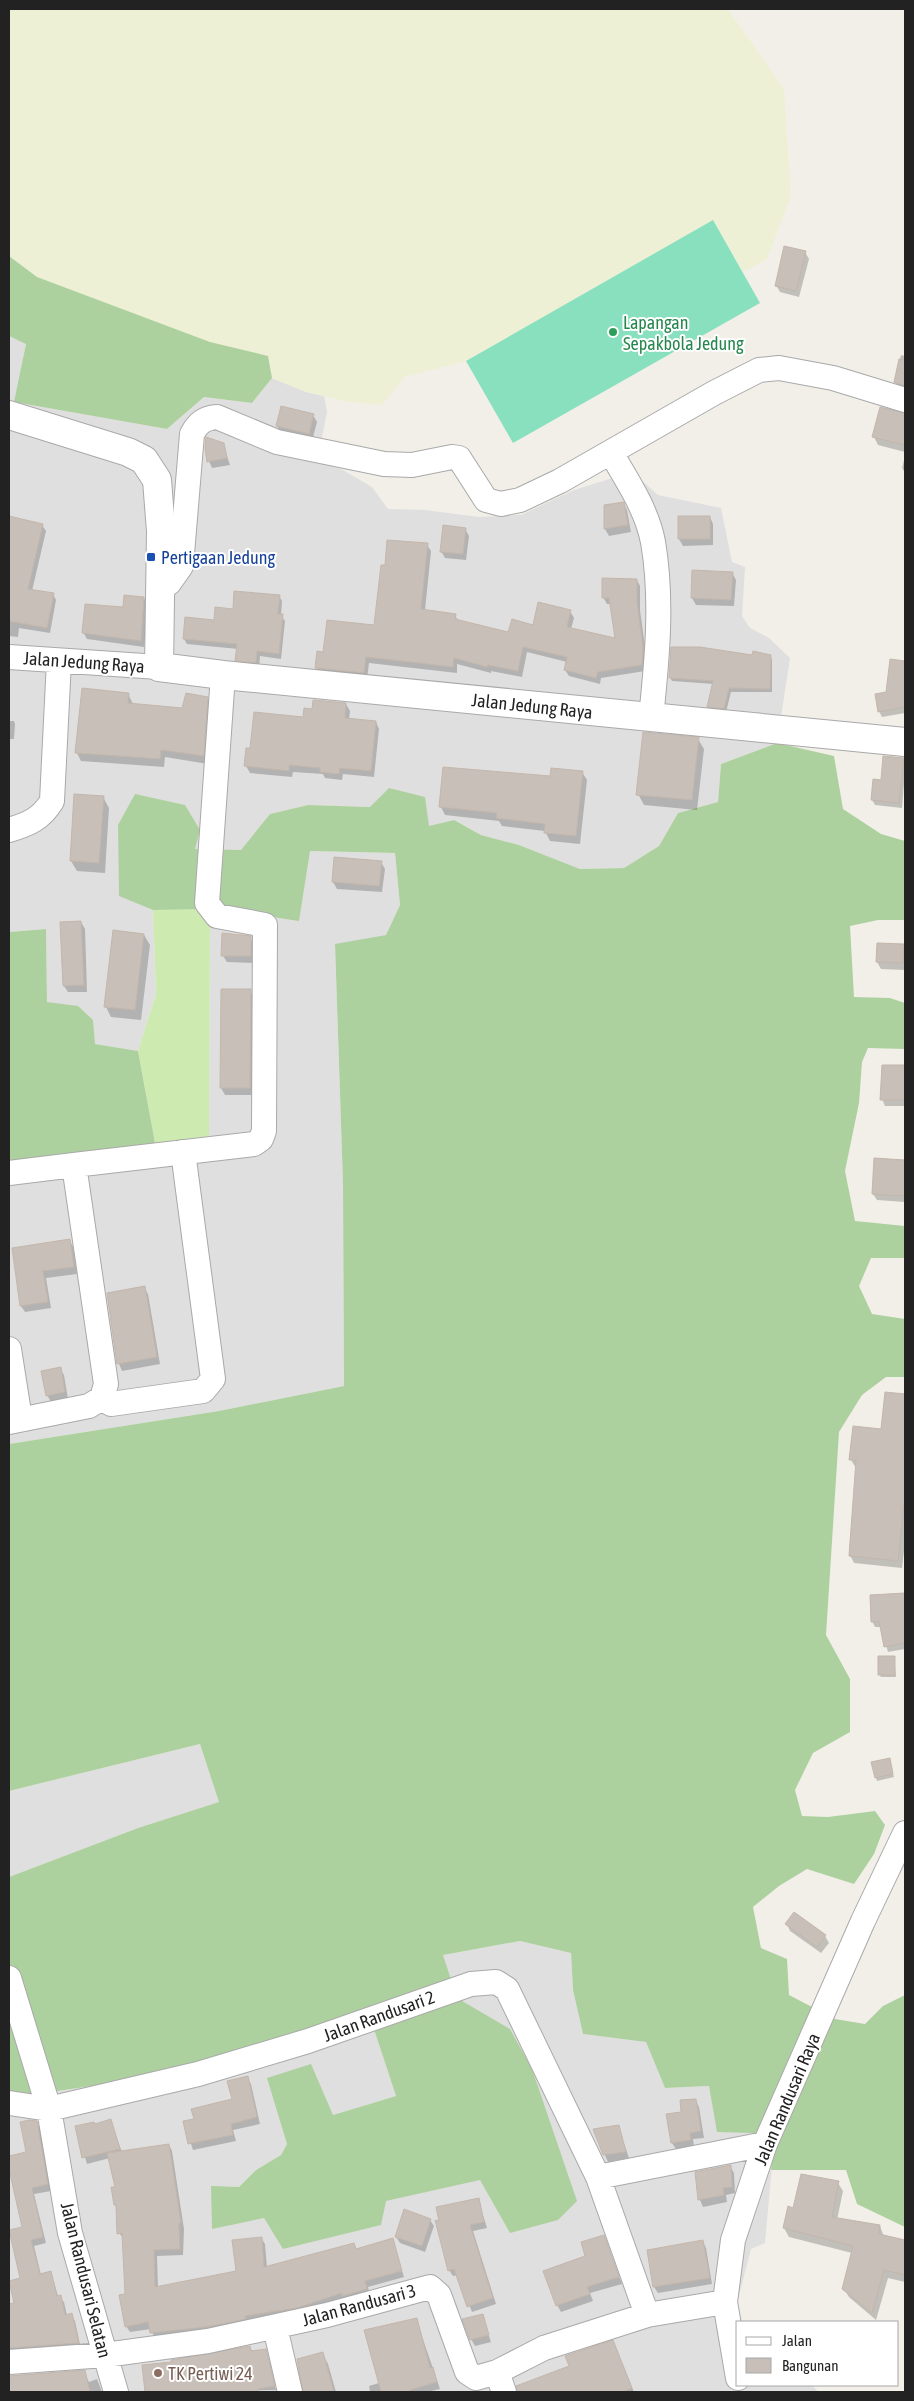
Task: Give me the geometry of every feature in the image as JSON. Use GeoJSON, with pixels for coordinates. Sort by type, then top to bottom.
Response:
{"type":"FeatureCollection","features":[{"type":"Feature","properties":{"kind":"street"},"geometry":{"type":"LineString","coordinates":[[160,589],[173,579],[182,566],[192,434],[197,425],[209,418],[218,417],[277,442],[384,464],[412,465],[452,457],[459,458],[486,500],[501,504],[520,500],[560,481],[752,372],[767,368],[779,368],[833,378],[905,400]]}},
{"type":"Feature","properties":{"kind":"street","name":"Jalan Jedung Raya"},"geometry":{"type":"LineString","coordinates":[[9,415],[128,452],[144,460],[157,480],[161,531],[159,667]]}},
{"type":"Feature","properties":{"kind":"street"},"geometry":{"type":"LineString","coordinates":[[611,453],[639,502],[653,541],[658,629],[651,718]]}},
{"type":"Feature","properties":{"kind":"street","name":"Jalan Jedung Raya"},"geometry":{"type":"LineString","coordinates":[[9,657],[159,667],[223,675],[905,742]]}},
{"type":"Feature","properties":{"kind":"street"},"geometry":{"type":"LineString","coordinates":[[9,830],[28,825],[39,818],[52,801],[59,660]]}},
{"type":"Feature","properties":{"kind":"street"},"geometry":{"type":"LineString","coordinates":[[9,1173],[254,1144],[261,1139],[264,1132],[265,925],[217,916],[207,903],[223,675]]}},
{"type":"Feature","properties":{"kind":"street"},"geometry":{"type":"LineString","coordinates":[[102,1398],[111,1404],[130,1400],[185,1395],[203,1391],[213,1379],[184,1152]]}},
{"type":"Feature","properties":{"kind":"street"},"geometry":{"type":"LineString","coordinates":[[9,1349],[14,1420],[89,1406],[102,1398],[106,1384],[74,1165]]}},
{"type":"Feature","properties":{"kind":"street","name":"Jalan Randusari Raya"},"geometry":{"type":"LineString","coordinates":[[736,2366],[725,2302],[733,2240],[765,2144],[863,1921],[905,1833]]}},
{"type":"Feature","properties":{"kind":"street","name":"Jalan Randusari Selatan"},"geometry":{"type":"LineString","coordinates":[[9,1978],[48,2109],[70,2234],[116,2392]]}},
{"type":"Feature","properties":{"kind":"street","name":"Jalan Randusari 2"},"geometry":{"type":"LineString","coordinates":[[48,2109],[198,2074],[308,2042],[471,1984],[496,1982],[507,1989],[598,2176],[647,2316]]}},
{"type":"Feature","properties":{"kind":"street"},"geometry":{"type":"LineString","coordinates":[[9,2102],[48,2109]]}},
{"type":"Feature","properties":{"kind":"street"},"geometry":{"type":"LineString","coordinates":[[598,2176],[765,2144]]}},
{"type":"Feature","properties":{"kind":"street","name":"Jalan Randusari 3"},"geometry":{"type":"LineString","coordinates":[[9,2362],[105,2355],[208,2340],[275,2327],[430,2288],[439,2295],[467,2372],[476,2378],[500,2382],[544,2348],[647,2316],[725,2302]]}},
{"type":"Feature","properties":{"kind":"street"},"geometry":{"type":"LineString","coordinates":[[275,2327],[290,2392]]}},
{"type":"Feature","properties":{"kind":"shaded area"},"geometry":{"type":"Polygon","coordinates":[[[9,336],[26,343],[15,402],[167,429],[204,397],[252,403],[272,378],[306,392],[324,396],[327,412],[317,461],[343,470],[372,487],[388,509],[425,510],[479,517],[521,515],[574,490],[632,472],[658,495],[721,508],[732,562],[745,567],[742,616],[750,628],[769,638],[790,658],[777,743],[721,764],[718,802],[678,813],[659,846],[624,868],[580,869],[519,845],[481,835],[454,820],[428,827],[370,807],[308,805],[270,814],[241,851],[195,849],[119,895],[153,910],[156,994],[138,1051],[94,1044],[93,1020],[47,1002],[46,929],[9,932],[9,336]]]}},
{"type":"Feature","properties":{"kind":"shaded area"},"geometry":{"type":"Polygon","coordinates":[[[310,851],[395,853],[400,905],[386,935],[335,945],[343,1184],[344,1386],[219,1411],[9,1444],[9,1162],[209,1136],[210,927],[218,909],[310,851]]]}},
{"type":"Feature","properties":{"kind":"shaded area"},"geometry":{"type":"Polygon","coordinates":[[[200,1744],[220,1802],[138,1828],[9,1877],[9,1791],[200,1744]]]}},
{"type":"Feature","properties":{"kind":"shaded area"},"geometry":{"type":"Polygon","coordinates":[[[520,1941],[571,1953],[573,1990],[583,2034],[646,2042],[665,2088],[709,2086],[773,2155],[765,2243],[751,2249],[736,2307],[741,2321],[736,2321],[736,2386],[813,2386],[818,2392],[9,2392],[9,2105],[16,2097],[147,2078],[368,2010],[396,2096],[333,2115],[268,2078],[287,2144],[281,2155],[256,2170],[239,2187],[264,2218],[386,2201],[480,2179],[510,2232],[457,1998],[442,1955],[520,1941]]]}},
{"type":"Feature","properties":{"kind":"green space"},"geometry":{"type":"Polygon","coordinates":[[[9,9],[728,9],[784,89],[791,196],[767,259],[743,272],[713,220],[466,361],[405,377],[382,405],[349,402],[306,392],[272,378],[268,356],[210,342],[37,277],[9,256],[9,9]]]}},
{"type":"Feature","properties":{"kind":"green space","name":"Lapangan Sepakbola Jedung"},"geometry":{"type":"Polygon","coordinates":[[[713,220],[760,303],[513,443],[466,361],[713,220]]]}},
{"type":"Feature","properties":{"kind":"green space"},"geometry":{"type":"Polygon","coordinates":[[[9,256],[37,277],[210,342],[268,356],[272,378],[252,403],[204,397],[167,429],[14,402],[26,344],[9,336],[9,256]]]}},
{"type":"Feature","properties":{"kind":"green space"},"geometry":{"type":"Polygon","coordinates":[[[777,743],[834,756],[843,809],[881,834],[905,841],[905,920],[878,920],[850,926],[854,997],[890,998],[905,1003],[905,1049],[868,1048],[862,1062],[859,1103],[845,1171],[855,1221],[905,1226],[905,1258],[871,1258],[859,1286],[872,1314],[905,1319],[905,1377],[886,1377],[862,1395],[839,1432],[826,1635],[850,1679],[850,1732],[813,1753],[795,1790],[802,1816],[828,1817],[875,1811],[885,1825],[874,1854],[854,1884],[807,1869],[779,1886],[753,1907],[761,1948],[787,1959],[789,1995],[835,2019],[865,2024],[883,2006],[905,1995],[905,2227],[857,2204],[846,2170],[771,2170],[773,2155],[752,2133],[717,2132],[709,2086],[665,2088],[646,2042],[583,2034],[573,1990],[571,1953],[520,1941],[443,1955],[457,1998],[510,2029],[532,2069],[577,2201],[558,2220],[510,2233],[480,2180],[386,2201],[381,2225],[283,2249],[264,2218],[212,2229],[211,2186],[239,2187],[256,2170],[281,2155],[287,2144],[267,2078],[311,2064],[333,2115],[396,2096],[368,2011],[147,2078],[16,2097],[9,2105],[9,1877],[138,1828],[219,1802],[200,1744],[9,1791],[9,1444],[219,1411],[344,1386],[343,1184],[335,944],[386,935],[400,905],[395,853],[310,851],[299,921],[218,909],[153,910],[119,896],[118,825],[135,794],[185,805],[200,830],[195,849],[241,850],[270,814],[308,805],[370,807],[389,788],[425,797],[429,826],[454,820],[481,835],[519,845],[580,869],[624,868],[659,846],[678,813],[718,802],[721,764],[777,743]]]}},
{"type":"Feature","properties":{"kind":"green space"},"geometry":{"type":"Polygon","coordinates":[[[218,909],[210,927],[209,1136],[155,1143],[138,1051],[156,994],[153,910],[218,909]]]}},
{"type":"Feature","properties":{"kind":"green space"},"geometry":{"type":"Polygon","coordinates":[[[46,929],[47,1002],[78,1006],[93,1020],[95,1044],[138,1051],[155,1143],[9,1162],[9,932],[46,929]]]}},
{"type":"Feature","properties":{"kind":"building"},"geometry":{"type":"Polygon","coordinates":[[[784,246],[806,251],[796,291],[775,286],[784,246]]]}},
{"type":"Feature","properties":{"kind":"building"},"geometry":{"type":"Polygon","coordinates":[[[899,359],[905,359],[905,386],[894,382],[899,359]]]}},
{"type":"Feature","properties":{"kind":"building"},"geometry":{"type":"Polygon","coordinates":[[[281,406],[314,414],[309,434],[276,426],[281,406]]]}},
{"type":"Feature","properties":{"kind":"building"},"geometry":{"type":"Polygon","coordinates":[[[880,407],[905,413],[905,445],[872,437],[880,407]]]}},
{"type":"Feature","properties":{"kind":"building"},"geometry":{"type":"Polygon","coordinates":[[[206,437],[224,443],[227,458],[207,462],[206,437]]]}},
{"type":"Feature","properties":{"kind":"building"},"geometry":{"type":"Polygon","coordinates":[[[624,502],[628,525],[604,529],[604,505],[624,502]]]}},
{"type":"Feature","properties":{"kind":"building"},"geometry":{"type":"Polygon","coordinates":[[[9,516],[43,524],[28,589],[54,593],[47,628],[9,621],[9,516]]]}},
{"type":"Feature","properties":{"kind":"building"},"geometry":{"type":"Polygon","coordinates":[[[678,516],[710,516],[710,539],[678,539],[678,516]]]}},
{"type":"Feature","properties":{"kind":"building"},"geometry":{"type":"Polygon","coordinates":[[[443,525],[466,528],[463,554],[440,552],[443,525]]]}},
{"type":"Feature","properties":{"kind":"building"},"geometry":{"type":"Polygon","coordinates":[[[387,540],[428,543],[421,609],[456,614],[455,619],[508,632],[512,619],[533,625],[538,602],[571,610],[567,627],[615,638],[609,598],[602,598],[602,578],[637,579],[637,602],[643,647],[642,665],[598,672],[596,678],[564,670],[567,657],[523,647],[518,671],[488,665],[487,667],[454,658],[453,667],[366,657],[364,673],[315,668],[317,651],[323,652],[327,620],[374,625],[381,565],[385,565],[387,540]]]}},
{"type":"Feature","properties":{"kind":"building"},"geometry":{"type":"Polygon","coordinates":[[[692,570],[733,572],[731,600],[691,598],[692,570]]]}},
{"type":"Feature","properties":{"kind":"building"},"geometry":{"type":"Polygon","coordinates":[[[234,591],[280,595],[278,614],[283,614],[279,654],[257,651],[256,663],[235,661],[237,644],[183,639],[185,617],[214,620],[215,607],[233,609],[234,591]]]}},
{"type":"Feature","properties":{"kind":"building"},"geometry":{"type":"Polygon","coordinates":[[[124,595],[144,597],[141,641],[82,633],[85,604],[123,607],[124,595]]]}},
{"type":"Feature","properties":{"kind":"building"},"geometry":{"type":"Polygon","coordinates":[[[671,647],[700,647],[752,655],[753,651],[771,655],[770,689],[729,688],[724,709],[707,707],[713,681],[669,678],[671,647]]]}},
{"type":"Feature","properties":{"kind":"building"},"geometry":{"type":"Polygon","coordinates":[[[890,659],[905,661],[905,707],[878,712],[875,694],[886,692],[890,659]]]}},
{"type":"Feature","properties":{"kind":"building"},"geometry":{"type":"Polygon","coordinates":[[[82,688],[129,693],[128,703],[182,708],[186,693],[208,697],[204,756],[161,750],[160,759],[75,753],[82,688]]]}},
{"type":"Feature","properties":{"kind":"building"},"geometry":{"type":"Polygon","coordinates":[[[313,700],[346,703],[345,718],[376,721],[371,771],[340,768],[339,774],[320,772],[320,768],[289,765],[289,771],[244,766],[246,748],[250,748],[254,712],[303,717],[304,708],[312,709],[313,700]]]}},
{"type":"Feature","properties":{"kind":"building"},"geometry":{"type":"Polygon","coordinates":[[[643,732],[699,737],[692,800],[636,795],[643,732]]]}},
{"type":"Feature","properties":{"kind":"building"},"geometry":{"type":"Polygon","coordinates":[[[883,756],[904,758],[899,803],[871,800],[873,779],[881,780],[883,756]]]}},
{"type":"Feature","properties":{"kind":"building"},"geometry":{"type":"Polygon","coordinates":[[[443,767],[550,776],[551,768],[583,771],[576,836],[544,833],[545,824],[496,818],[497,813],[439,807],[443,767]]]}},
{"type":"Feature","properties":{"kind":"building"},"geometry":{"type":"Polygon","coordinates":[[[74,794],[104,796],[99,863],[70,861],[74,794]]]}},
{"type":"Feature","properties":{"kind":"building"},"geometry":{"type":"Polygon","coordinates":[[[334,857],[382,861],[379,886],[332,882],[334,857]]]}},
{"type":"Feature","properties":{"kind":"building"},"geometry":{"type":"Polygon","coordinates":[[[81,921],[84,985],[63,986],[60,922],[81,921]]]}},
{"type":"Feature","properties":{"kind":"building"},"geometry":{"type":"Polygon","coordinates":[[[113,930],[144,934],[135,1010],[104,1007],[113,930]]]}},
{"type":"Feature","properties":{"kind":"building"},"geometry":{"type":"Polygon","coordinates":[[[222,933],[251,936],[251,956],[221,956],[222,933]]]}},
{"type":"Feature","properties":{"kind":"building"},"geometry":{"type":"Polygon","coordinates":[[[877,943],[904,944],[903,963],[876,962],[877,943]]]}},
{"type":"Feature","properties":{"kind":"building"},"geometry":{"type":"Polygon","coordinates":[[[221,989],[251,989],[250,1088],[220,1088],[221,989]]]}},
{"type":"Feature","properties":{"kind":"building"},"geometry":{"type":"Polygon","coordinates":[[[882,1065],[905,1065],[905,1100],[880,1100],[882,1065]]]}},
{"type":"Feature","properties":{"kind":"building"},"geometry":{"type":"Polygon","coordinates":[[[874,1158],[905,1160],[905,1196],[872,1194],[874,1158]]]}},
{"type":"Feature","properties":{"kind":"building"},"geometry":{"type":"Polygon","coordinates":[[[70,1239],[74,1267],[43,1271],[48,1302],[20,1306],[12,1248],[70,1239]]]}},
{"type":"Feature","properties":{"kind":"building"},"geometry":{"type":"Polygon","coordinates":[[[145,1286],[157,1357],[117,1364],[107,1293],[145,1286]]]}},
{"type":"Feature","properties":{"kind":"building"},"geometry":{"type":"Polygon","coordinates":[[[61,1367],[65,1392],[46,1396],[41,1371],[61,1367]]]}},
{"type":"Feature","properties":{"kind":"building"},"geometry":{"type":"Polygon","coordinates":[[[885,1392],[905,1394],[905,1495],[898,1561],[849,1556],[856,1460],[849,1460],[853,1426],[881,1429],[885,1392]]]}},
{"type":"Feature","properties":{"kind":"building"},"geometry":{"type":"Polygon","coordinates":[[[905,1593],[905,1643],[884,1647],[879,1621],[871,1622],[870,1595],[905,1593]]]}},
{"type":"Feature","properties":{"kind":"building"},"geometry":{"type":"Polygon","coordinates":[[[878,1656],[895,1656],[895,1675],[878,1675],[878,1656]]]}},
{"type":"Feature","properties":{"kind":"building"},"geometry":{"type":"Polygon","coordinates":[[[890,1758],[893,1774],[875,1778],[871,1762],[890,1758]]]}},
{"type":"Feature","properties":{"kind":"building"},"geometry":{"type":"Polygon","coordinates":[[[794,1912],[826,1935],[817,1947],[785,1924],[794,1912]]]}},
{"type":"Feature","properties":{"kind":"building"},"geometry":{"type":"Polygon","coordinates":[[[248,2076],[257,2117],[231,2124],[233,2135],[188,2144],[183,2121],[194,2119],[191,2109],[232,2099],[227,2081],[248,2076]]]}},
{"type":"Feature","properties":{"kind":"building"},"geometry":{"type":"Polygon","coordinates":[[[696,2099],[701,2131],[690,2133],[691,2140],[671,2143],[666,2114],[681,2112],[680,2100],[696,2099]]]}},
{"type":"Feature","properties":{"kind":"building"},"geometry":{"type":"Polygon","coordinates":[[[111,2119],[120,2149],[82,2158],[75,2126],[94,2122],[95,2124],[111,2119]]]}},
{"type":"Feature","properties":{"kind":"building"},"geometry":{"type":"Polygon","coordinates":[[[37,2121],[48,2184],[32,2188],[43,2237],[31,2240],[40,2274],[51,2271],[57,2296],[61,2295],[65,2315],[72,2313],[79,2343],[9,2348],[9,2304],[14,2303],[9,2281],[20,2278],[9,2230],[22,2227],[9,2169],[9,2156],[26,2152],[20,2122],[37,2121]]]}},
{"type":"Feature","properties":{"kind":"building"},"geometry":{"type":"Polygon","coordinates":[[[619,2125],[626,2152],[603,2155],[593,2129],[619,2125]]]}},
{"type":"Feature","properties":{"kind":"building"},"geometry":{"type":"Polygon","coordinates":[[[169,2144],[181,2223],[179,2223],[180,2249],[154,2250],[155,2287],[236,2271],[232,2240],[262,2237],[264,2267],[354,2243],[356,2249],[393,2238],[402,2271],[365,2281],[367,2289],[342,2296],[342,2293],[297,2308],[245,2316],[246,2319],[206,2327],[150,2333],[148,2322],[125,2327],[119,2295],[125,2294],[122,2233],[117,2234],[116,2205],[114,2205],[111,2187],[115,2187],[107,2153],[169,2144]]]}},
{"type":"Feature","properties":{"kind":"building"},"geometry":{"type":"Polygon","coordinates":[[[731,2165],[732,2187],[723,2188],[724,2195],[698,2200],[695,2172],[731,2165]]]}},
{"type":"Feature","properties":{"kind":"building"},"geometry":{"type":"Polygon","coordinates":[[[801,2174],[839,2181],[832,2217],[880,2225],[879,2234],[905,2240],[905,2275],[884,2270],[872,2313],[842,2289],[853,2246],[783,2228],[788,2206],[793,2208],[801,2174]]]}},
{"type":"Feature","properties":{"kind":"building"},"geometry":{"type":"Polygon","coordinates":[[[479,2198],[484,2222],[470,2225],[493,2298],[467,2307],[454,2269],[448,2271],[435,2220],[439,2221],[436,2207],[479,2198]]]}},
{"type":"Feature","properties":{"kind":"building"},"geometry":{"type":"Polygon","coordinates":[[[404,2209],[431,2219],[422,2246],[395,2237],[404,2209]]]}},
{"type":"Feature","properties":{"kind":"building"},"geometry":{"type":"Polygon","coordinates":[[[604,2235],[619,2277],[587,2287],[590,2294],[556,2306],[543,2271],[585,2256],[581,2242],[604,2235]]]}},
{"type":"Feature","properties":{"kind":"building"},"geometry":{"type":"Polygon","coordinates":[[[703,2240],[710,2278],[653,2287],[647,2250],[703,2240]]]}},
{"type":"Feature","properties":{"kind":"building"},"geometry":{"type":"Polygon","coordinates":[[[483,2314],[489,2335],[470,2340],[462,2319],[483,2314]]]}},
{"type":"Feature","properties":{"kind":"building"},"geometry":{"type":"Polygon","coordinates":[[[417,2318],[430,2368],[433,2367],[437,2382],[410,2390],[410,2392],[381,2392],[364,2330],[417,2318]]]}},
{"type":"Feature","properties":{"kind":"building"},"geometry":{"type":"Polygon","coordinates":[[[613,2340],[632,2388],[623,2392],[517,2392],[516,2386],[569,2366],[565,2356],[613,2340]]]}},
{"type":"Feature","properties":{"kind":"building"},"geometry":{"type":"Polygon","coordinates":[[[250,2346],[251,2351],[266,2349],[275,2386],[258,2389],[258,2392],[145,2392],[142,2365],[171,2362],[171,2360],[250,2346]]]}},
{"type":"Feature","properties":{"kind":"building"},"geometry":{"type":"Polygon","coordinates":[[[323,2352],[334,2392],[303,2392],[297,2359],[323,2352]]]}},
{"type":"Feature","properties":{"kind":"building"},"geometry":{"type":"Polygon","coordinates":[[[85,2370],[90,2392],[9,2392],[9,2376],[85,2370]]]}},
{"type":"Feature","properties":{"kind":"place","name":"Lapangan Sepakbola Jedung"},"geometry":{"type":"Point","coordinates":[613,332]}},
{"type":"Feature","properties":{"kind":"place","name":"Pertigaan Jedung"},"geometry":{"type":"Point","coordinates":[151,557]}},
{"type":"Feature","properties":{"kind":"place","name":"TK Pertiwi 24"},"geometry":{"type":"Point","coordinates":[158,2373]}}]}
